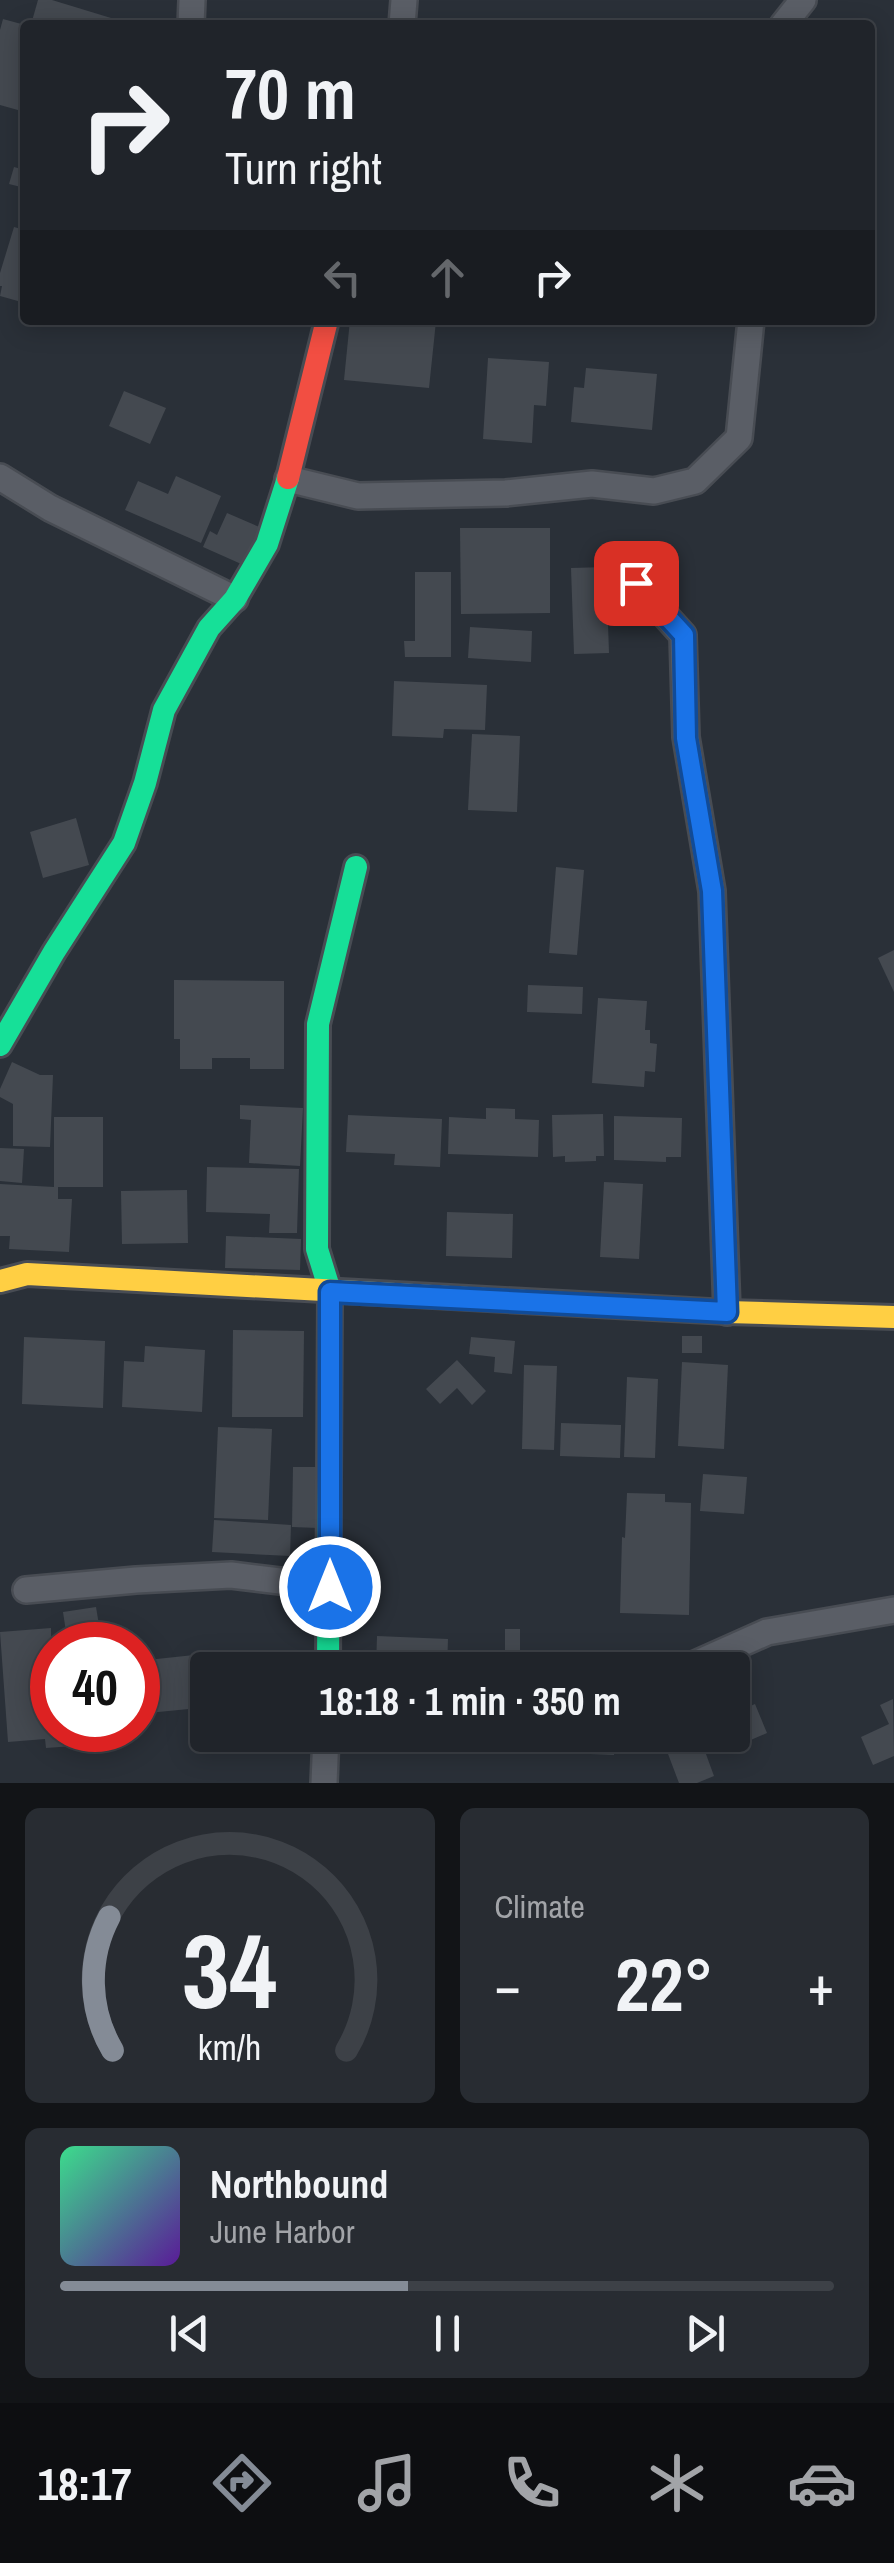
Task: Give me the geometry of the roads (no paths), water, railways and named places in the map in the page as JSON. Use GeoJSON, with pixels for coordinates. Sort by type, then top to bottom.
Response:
{"type":"FeatureCollection","features":[{"type":"Feature","properties":{"kind":"street"},"geometry":{"type":"LineString","coordinates":[[787,20],[803,0]]}},
{"type":"Feature","properties":{"kind":"street"},"geometry":{"type":"LineString","coordinates":[[0,1046],[124,843],[164,710],[210,628],[235,598],[267,544],[288,480],[326,325]]}},
{"type":"Feature","properties":{"kind":"street"},"geometry":{"type":"LineString","coordinates":[[288,480],[358,496],[506,493],[592,484],[654,492],[695,482],[739,438],[750,325]]}},
{"type":"Feature","properties":{"kind":"street"},"geometry":{"type":"LineString","coordinates":[[0,476],[50,508],[235,598]]}},
{"type":"Feature","properties":{"kind":"street"},"geometry":{"type":"LineString","coordinates":[[636,583],[684,635],[686,738],[712,891],[727,1312]]}},
{"type":"Feature","properties":{"kind":"street"},"geometry":{"type":"LineString","coordinates":[[328,1652],[330,1292],[317,1248],[318,1024],[356,867]]}},
{"type":"Feature","properties":{"kind":"street"},"geometry":{"type":"LineString","coordinates":[[0,1281],[26,1274],[727,1312],[894,1317]]}},
{"type":"Feature","properties":{"kind":"street"},"geometry":{"type":"LineString","coordinates":[[26,1590],[231,1575],[330,1587]]}},
{"type":"Feature","properties":{"kind":"street"},"geometry":{"type":"LineString","coordinates":[[722,1652],[767,1632],[894,1610]]}},
{"type":"Feature","properties":{"kind":"street"},"geometry":{"type":"LineString","coordinates":[[324,1783],[325,1752]]}}]}
